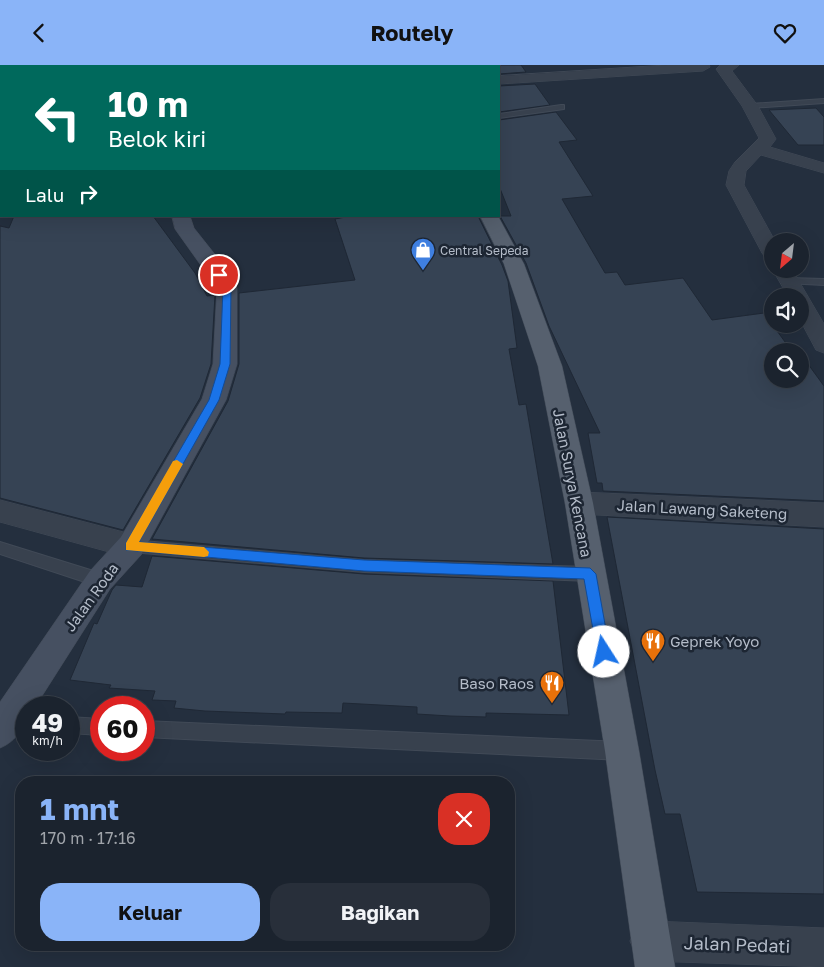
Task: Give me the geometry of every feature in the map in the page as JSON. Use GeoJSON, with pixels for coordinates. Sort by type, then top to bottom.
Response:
{"type":"FeatureCollection","features":[{"type":"Feature","properties":{"kind":"main road","name":"Jalan Surya Kencana"},"geometry":{"type":"LineString","coordinates":[[490,217],[514,264],[550,365],[579,503],[622,751],[652,954]]}},
{"type":"Feature","properties":{"kind":"street"},"geometry":{"type":"LineString","coordinates":[[500,80],[703,67]]}},
{"type":"Feature","properties":{"kind":"street"},"geometry":{"type":"LineString","coordinates":[[727,67],[768,139],[741,165],[734,178],[735,185],[764,240]]}},
{"type":"Feature","properties":{"kind":"street"},"geometry":{"type":"LineString","coordinates":[[759,149],[824,167]]}},
{"type":"Feature","properties":{"kind":"street","name":"Jalan Roda"},"geometry":{"type":"LineString","coordinates":[[10,726],[100,579],[130,546],[214,400],[225,364],[227,288],[210,261],[185,229],[181,217]]}},
{"type":"Feature","properties":{"kind":"street"},"geometry":{"type":"LineString","coordinates":[[809,317],[824,345]]}},
{"type":"Feature","properties":{"kind":"street","name":"Jalan Lawang Saketeng"},"geometry":{"type":"LineString","coordinates":[[579,503],[824,515]]}},
{"type":"Feature","properties":{"kind":"street"},"geometry":{"type":"LineString","coordinates":[[0,511],[130,546]]}},
{"type":"Feature","properties":{"kind":"street","name":"Jalan Pedati"},"geometry":{"type":"LineString","coordinates":[[652,954],[824,948]]}},
{"type":"Feature","properties":{"kind":"lane"},"geometry":{"type":"LineString","coordinates":[[0,99],[0,108]]}},
{"type":"Feature","properties":{"kind":"lane"},"geometry":{"type":"LineString","coordinates":[[750,106],[824,101]]}},
{"type":"Feature","properties":{"kind":"lane"},"geometry":{"type":"LineString","coordinates":[[500,116],[561,107]]}},
{"type":"Feature","properties":{"kind":"lane"},"geometry":{"type":"LineString","coordinates":[[790,282],[824,282]]}},
{"type":"Feature","properties":{"kind":"lane"},"geometry":{"type":"LineString","coordinates":[[130,546],[364,566],[590,574]]}},
{"type":"Feature","properties":{"kind":"lane"},"geometry":{"type":"LineString","coordinates":[[0,548],[100,579]]}},
{"type":"Feature","properties":{"kind":"lane"},"geometry":{"type":"LineString","coordinates":[[155,730],[622,751]]}},
{"type":"Feature","properties":{"kind":"building"},"geometry":{"type":"Polygon","coordinates":[[[500,65],[521,65],[526,72],[500,74],[500,65]]]}},
{"type":"Feature","properties":{"kind":"building"},"geometry":{"type":"Polygon","coordinates":[[[535,84],[550,105],[500,112],[500,86],[535,84]]]}},
{"type":"Feature","properties":{"kind":"building"},"geometry":{"type":"Polygon","coordinates":[[[816,108],[824,117],[824,145],[798,145],[769,110],[816,108]]]}},
{"type":"Feature","properties":{"kind":"building"},"geometry":{"type":"Polygon","coordinates":[[[556,112],[577,140],[559,142],[593,196],[562,199],[605,273],[617,272],[625,285],[683,278],[712,320],[764,313],[764,333],[779,333],[786,343],[764,343],[764,388],[809,388],[809,365],[824,386],[824,501],[603,491],[602,483],[597,483],[588,433],[600,433],[549,326],[526,263],[500,216],[511,216],[500,188],[500,120],[556,112]]]}},
{"type":"Feature","properties":{"kind":"building"},"geometry":{"type":"Polygon","coordinates":[[[14,217],[154,217],[195,273],[207,296],[215,295],[211,364],[200,398],[123,530],[0,498],[0,226],[9,228],[14,217]]]}},
{"type":"Feature","properties":{"kind":"building"},"geometry":{"type":"Polygon","coordinates":[[[346,217],[478,217],[508,281],[517,348],[509,349],[519,405],[526,404],[553,564],[364,558],[152,539],[228,401],[239,364],[239,293],[355,280],[335,219],[346,217]]]}},
{"type":"Feature","properties":{"kind":"building"},"geometry":{"type":"Polygon","coordinates":[[[607,517],[824,529],[824,894],[697,892],[680,814],[665,814],[607,517]]]}},
{"type":"Feature","properties":{"kind":"building"},"geometry":{"type":"Polygon","coordinates":[[[152,556],[364,574],[553,581],[569,715],[486,713],[486,717],[450,716],[417,714],[417,707],[343,703],[342,713],[286,712],[285,714],[205,711],[174,708],[176,701],[155,700],[155,696],[153,696],[155,691],[109,688],[111,685],[70,680],[94,623],[97,624],[112,590],[116,585],[142,587],[152,556]]]}},
{"type":"Feature","properties":{"kind":"slow traffic"},"geometry":{"type":"LineString","coordinates":[[177,464],[130,546],[204,552]]}},
{"type":"Feature","properties":{"kind":"place","name":"Central Sepeda"},"geometry":{"type":"Point","coordinates":[423,271]}},
{"type":"Feature","properties":{"kind":"place","name":"Geprek Yoyo"},"geometry":{"type":"Point","coordinates":[653,662]}},
{"type":"Feature","properties":{"kind":"place","name":"Baso Raos"},"geometry":{"type":"Point","coordinates":[552,704]}},
{"type":"Feature","properties":{"kind":"route"},"geometry":{"type":"LineString","coordinates":[[219,275],[227,288],[225,364],[214,400],[130,546],[364,566],[590,574],[604,652]]}}]}
